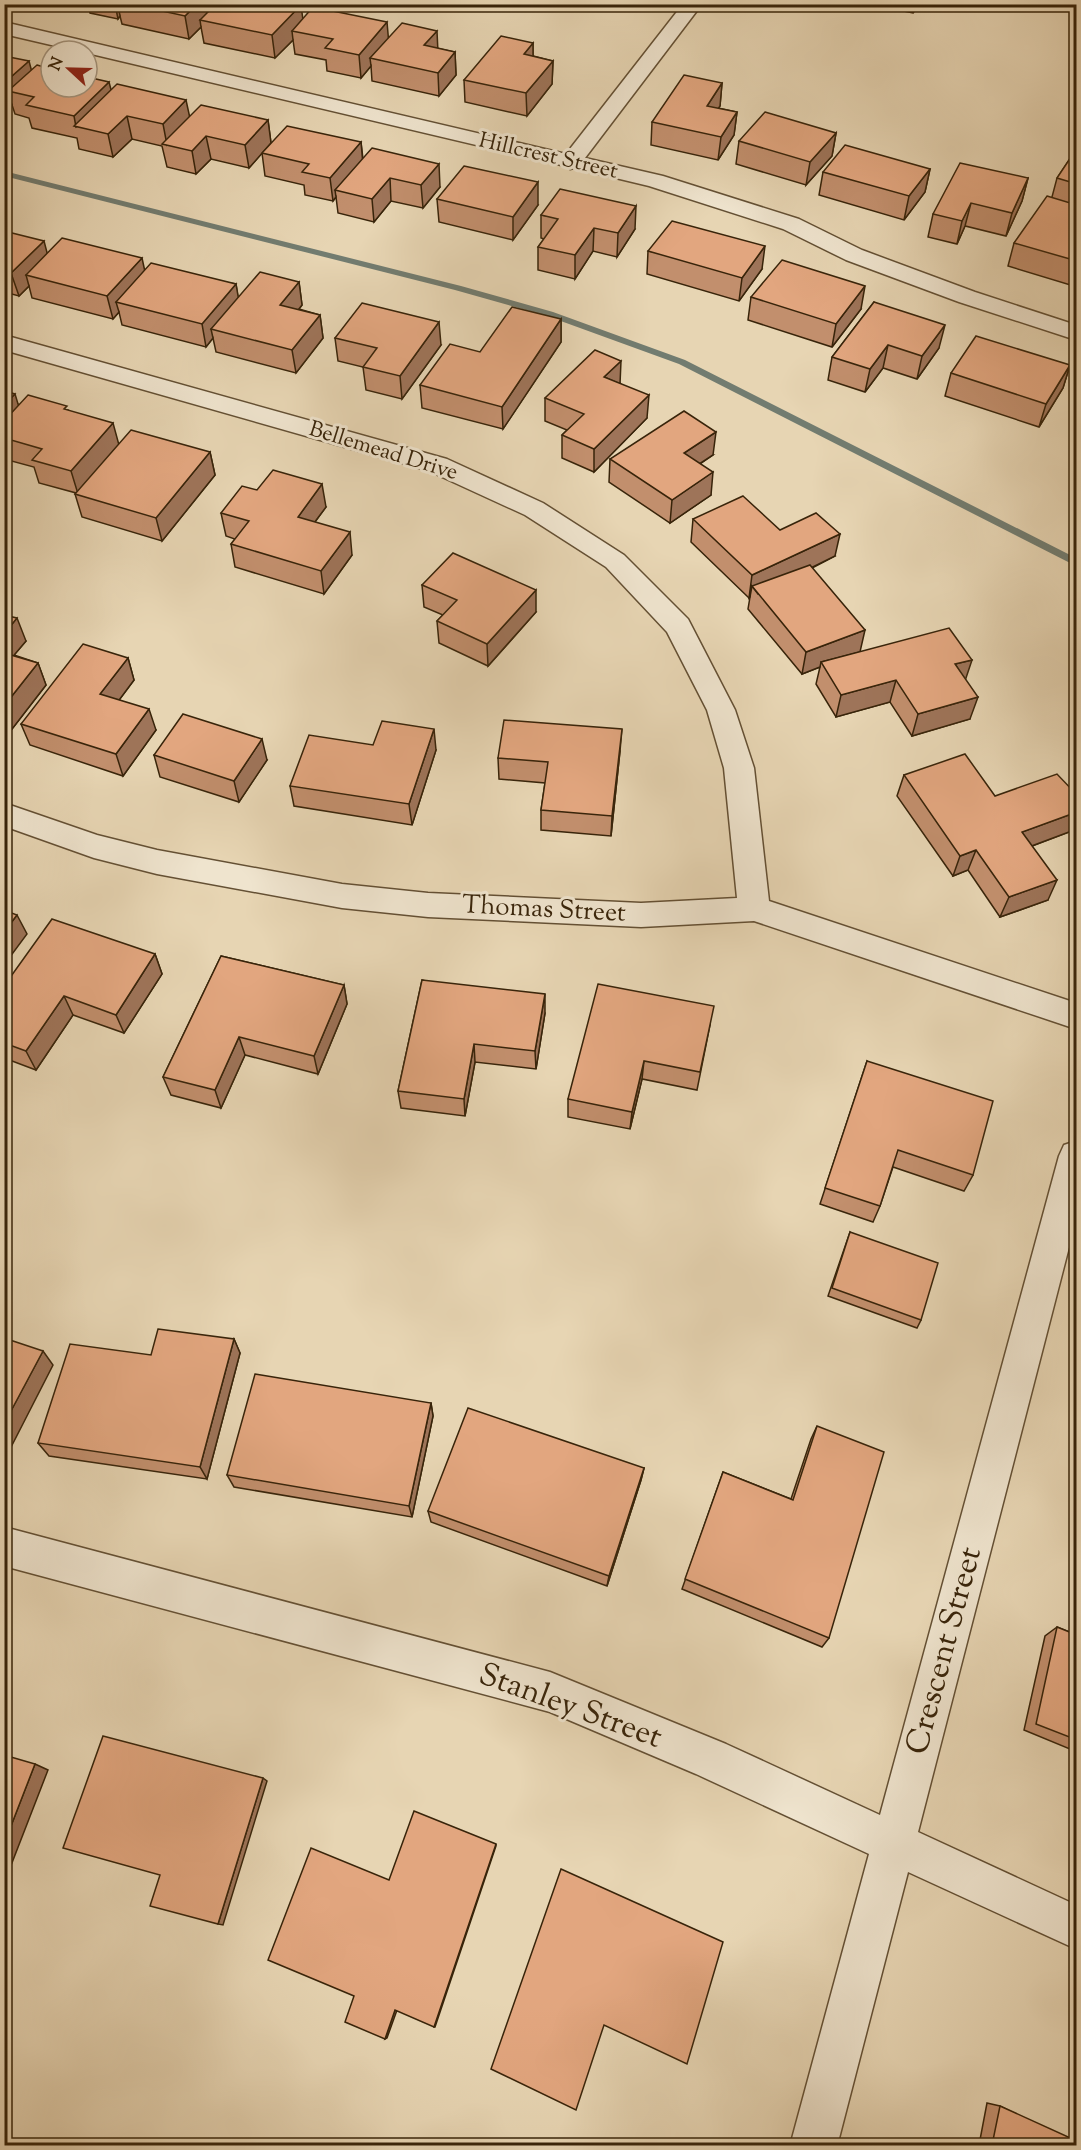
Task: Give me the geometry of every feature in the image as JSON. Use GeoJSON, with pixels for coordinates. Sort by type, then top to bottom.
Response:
{"type":"FeatureCollection","features":[{"type":"Feature","properties":{"kind":"street"},"geometry":{"type":"LineString","coordinates":[[570,163],[693,4]]}},
{"type":"Feature","properties":{"kind":"street","name":"Hillcrest Street"},"geometry":{"type":"LineString","coordinates":[[4,28],[656,182],[790,224],[854,255],[967,297],[1077,333]]}},
{"type":"Feature","properties":{"kind":"street","name":"Bellemead Drive"},"geometry":{"type":"LineString","coordinates":[[4,342],[438,465],[534,509],[615,561],[678,626],[721,710],[739,768],[754,909]]}},
{"type":"Feature","properties":{"kind":"street","name":"Thomas Street"},"geometry":{"type":"LineString","coordinates":[[4,814],[93,846],[157,862],[342,896],[428,904],[641,915],[754,909],[1077,1016]]}},
{"type":"Feature","properties":{"kind":"street","name":"Crescent Street"},"geometry":{"type":"LineString","coordinates":[[813,2145],[1077,1156]]}},
{"type":"Feature","properties":{"kind":"street","name":"Stanley Street"},"geometry":{"type":"LineString","coordinates":[[4,1546],[550,1692],[711,1759],[1077,1927]]}},
{"type":"Feature","properties":{"kind":"building"},"geometry":{"type":"Polygon","coordinates":[[[130,4],[197,4],[185,16],[130,4]]]}},
{"type":"Feature","properties":{"kind":"building"},"geometry":{"type":"Polygon","coordinates":[[[216,4],[301,5],[272,35],[200,20],[216,4]]]}},
{"type":"Feature","properties":{"kind":"building"},"geometry":{"type":"Polygon","coordinates":[[[313,7],[387,22],[359,55],[325,48],[333,39],[292,31],[313,7]]]}},
{"type":"Feature","properties":{"kind":"building"},"geometry":{"type":"Polygon","coordinates":[[[402,23],[437,31],[424,45],[455,52],[438,73],[370,58],[402,23]]]}},
{"type":"Feature","properties":{"kind":"building"},"geometry":{"type":"Polygon","coordinates":[[[501,36],[533,43],[524,54],[553,61],[526,93],[464,80],[501,36]]]}},
{"type":"Feature","properties":{"kind":"building"},"geometry":{"type":"Polygon","coordinates":[[[4,56],[29,61],[4,83],[4,56]]]}},
{"type":"Feature","properties":{"kind":"building"},"geometry":{"type":"Polygon","coordinates":[[[37,65],[39,66],[39,99],[92,99],[74,116],[26,105],[34,97],[8,91],[37,65]]]}},
{"type":"Feature","properties":{"kind":"building"},"geometry":{"type":"Polygon","coordinates":[[[684,75],[722,83],[707,106],[737,112],[721,137],[652,122],[684,75]]]}},
{"type":"Feature","properties":{"kind":"building"},"geometry":{"type":"Polygon","coordinates":[[[99,80],[109,82],[99,92],[99,80]]]}},
{"type":"Feature","properties":{"kind":"building"},"geometry":{"type":"Polygon","coordinates":[[[117,84],[186,100],[163,124],[127,116],[108,134],[74,126],[117,84]]]}},
{"type":"Feature","properties":{"kind":"building"},"geometry":{"type":"Polygon","coordinates":[[[201,105],[268,120],[245,145],[206,136],[192,151],[162,144],[201,105]]]}},
{"type":"Feature","properties":{"kind":"building"},"geometry":{"type":"Polygon","coordinates":[[[765,112],[836,133],[810,162],[739,141],[765,112]]]}},
{"type":"Feature","properties":{"kind":"building"},"geometry":{"type":"Polygon","coordinates":[[[287,126],[361,142],[330,178],[302,172],[309,164],[262,153],[287,126]]]}},
{"type":"Feature","properties":{"kind":"building"},"geometry":{"type":"Polygon","coordinates":[[[845,145],[930,169],[909,196],[823,172],[845,145]]]}},
{"type":"Feature","properties":{"kind":"building"},"geometry":{"type":"Polygon","coordinates":[[[372,148],[439,164],[421,185],[390,178],[372,199],[335,190],[372,148]]]}},
{"type":"Feature","properties":{"kind":"building"},"geometry":{"type":"Polygon","coordinates":[[[1077,148],[1077,184],[1057,178],[1077,148]]]}},
{"type":"Feature","properties":{"kind":"building"},"geometry":{"type":"Polygon","coordinates":[[[960,163],[1028,178],[1012,213],[971,203],[962,221],[933,214],[960,163]]]}},
{"type":"Feature","properties":{"kind":"building"},"geometry":{"type":"Polygon","coordinates":[[[464,166],[538,182],[513,217],[437,199],[464,166]]]}},
{"type":"Feature","properties":{"kind":"building"},"geometry":{"type":"Polygon","coordinates":[[[560,189],[636,206],[618,233],[594,228],[575,255],[538,247],[558,219],[541,215],[560,189]]]}},
{"type":"Feature","properties":{"kind":"building"},"geometry":{"type":"Polygon","coordinates":[[[1047,196],[1077,205],[1077,261],[1014,243],[1047,196]]]}},
{"type":"Feature","properties":{"kind":"building"},"geometry":{"type":"Polygon","coordinates":[[[672,221],[765,246],[742,278],[648,251],[672,221]]]}},
{"type":"Feature","properties":{"kind":"building"},"geometry":{"type":"Polygon","coordinates":[[[4,231],[44,241],[11,273],[4,271],[4,231]]]}},
{"type":"Feature","properties":{"kind":"building"},"geometry":{"type":"Polygon","coordinates":[[[62,238],[142,258],[107,296],[26,275],[62,238]]]}},
{"type":"Feature","properties":{"kind":"building"},"geometry":{"type":"Polygon","coordinates":[[[782,260],[865,286],[836,324],[751,297],[782,260]]]}},
{"type":"Feature","properties":{"kind":"building"},"geometry":{"type":"Polygon","coordinates":[[[151,263],[236,284],[202,324],[116,302],[151,263]]]}},
{"type":"Feature","properties":{"kind":"building"},"geometry":{"type":"Polygon","coordinates":[[[260,272],[299,282],[280,305],[320,315],[292,350],[211,329],[260,272]]]}},
{"type":"Feature","properties":{"kind":"building"},"geometry":{"type":"Polygon","coordinates":[[[874,302],[945,325],[922,356],[888,345],[870,369],[832,357],[874,302]]]}},
{"type":"Feature","properties":{"kind":"building"},"geometry":{"type":"Polygon","coordinates":[[[362,303],[439,322],[400,376],[363,367],[377,348],[335,338],[362,303]]]}},
{"type":"Feature","properties":{"kind":"building"},"geometry":{"type":"Polygon","coordinates":[[[512,307],[561,319],[502,407],[420,385],[450,344],[480,352],[512,307]]]}},
{"type":"Feature","properties":{"kind":"building"},"geometry":{"type":"Polygon","coordinates":[[[976,336],[1070,365],[1046,404],[951,373],[976,336]]]}},
{"type":"Feature","properties":{"kind":"building"},"geometry":{"type":"Polygon","coordinates":[[[595,350],[621,361],[604,377],[649,395],[594,449],[562,435],[584,414],[545,398],[595,350]]]}},
{"type":"Feature","properties":{"kind":"building"},"geometry":{"type":"Polygon","coordinates":[[[4,391],[15,394],[4,405],[4,391]]]}},
{"type":"Feature","properties":{"kind":"building"},"geometry":{"type":"Polygon","coordinates":[[[28,395],[67,406],[64,409],[113,423],[71,471],[32,460],[42,449],[4,438],[4,421],[28,395]]]}},
{"type":"Feature","properties":{"kind":"building"},"geometry":{"type":"Polygon","coordinates":[[[684,411],[716,432],[684,453],[713,472],[672,500],[610,459],[684,411]]]}},
{"type":"Feature","properties":{"kind":"building"},"geometry":{"type":"Polygon","coordinates":[[[131,430],[210,452],[156,518],[75,494],[131,430]]]}},
{"type":"Feature","properties":{"kind":"building"},"geometry":{"type":"Polygon","coordinates":[[[273,470],[322,484],[298,517],[350,532],[321,571],[231,544],[249,521],[221,513],[242,486],[257,490],[273,470]]]}},
{"type":"Feature","properties":{"kind":"building"},"geometry":{"type":"Polygon","coordinates":[[[743,496],[780,530],[816,513],[840,534],[752,575],[693,519],[743,496]]]}},
{"type":"Feature","properties":{"kind":"building"},"geometry":{"type":"Polygon","coordinates":[[[453,553],[536,590],[487,644],[437,621],[457,600],[422,585],[453,553]]]}},
{"type":"Feature","properties":{"kind":"building"},"geometry":{"type":"Polygon","coordinates":[[[810,565],[865,630],[806,652],[752,586],[810,565]]]}},
{"type":"Feature","properties":{"kind":"building"},"geometry":{"type":"Polygon","coordinates":[[[4,615],[17,618],[4,634],[4,615]]]}},
{"type":"Feature","properties":{"kind":"building"},"geometry":{"type":"Polygon","coordinates":[[[949,628],[972,660],[955,664],[978,697],[918,714],[896,680],[841,695],[821,662],[949,628]]]}},
{"type":"Feature","properties":{"kind":"building"},"geometry":{"type":"Polygon","coordinates":[[[83,644],[128,658],[100,694],[149,709],[116,754],[21,724],[83,644]]]}},
{"type":"Feature","properties":{"kind":"building"},"geometry":{"type":"Polygon","coordinates":[[[4,653],[38,663],[4,706],[4,653]]]}},
{"type":"Feature","properties":{"kind":"building"},"geometry":{"type":"Polygon","coordinates":[[[183,714],[262,739],[234,781],[154,755],[183,714]]]}},
{"type":"Feature","properties":{"kind":"building"},"geometry":{"type":"Polygon","coordinates":[[[504,720],[622,729],[612,816],[541,810],[548,762],[498,758],[504,720]]]}},
{"type":"Feature","properties":{"kind":"building"},"geometry":{"type":"Polygon","coordinates":[[[382,721],[434,729],[409,804],[290,786],[309,735],[373,745],[382,721]]]}},
{"type":"Feature","properties":{"kind":"building"},"geometry":{"type":"Polygon","coordinates":[[[965,754],[995,796],[1057,774],[1077,795],[1077,812],[1022,832],[1057,880],[1009,897],[976,850],[960,856],[904,775],[965,754]]]}},
{"type":"Feature","properties":{"kind":"building"},"geometry":{"type":"Polygon","coordinates":[[[4,910],[17,915],[4,932],[4,910]]]}},
{"type":"Feature","properties":{"kind":"building"},"geometry":{"type":"Polygon","coordinates":[[[52,919],[155,954],[116,1015],[64,996],[26,1051],[4,1043],[4,986],[52,919]]]}},
{"type":"Feature","properties":{"kind":"building"},"geometry":{"type":"Polygon","coordinates":[[[221,956],[344,985],[314,1056],[239,1037],[215,1090],[163,1077],[221,956]]]}},
{"type":"Feature","properties":{"kind":"building"},"geometry":{"type":"Polygon","coordinates":[[[422,980],[545,994],[535,1051],[474,1044],[464,1099],[398,1091],[422,980]]]}},
{"type":"Feature","properties":{"kind":"building"},"geometry":{"type":"Polygon","coordinates":[[[598,984],[714,1006],[700,1072],[644,1061],[632,1112],[568,1099],[598,984]]]}},
{"type":"Feature","properties":{"kind":"building"},"geometry":{"type":"Polygon","coordinates":[[[867,1061],[993,1101],[973,1175],[898,1150],[880,1206],[825,1188],[867,1061]]]}},
{"type":"Feature","properties":{"kind":"building"},"geometry":{"type":"Polygon","coordinates":[[[850,1232],[938,1263],[921,1320],[832,1288],[850,1232]]]}},
{"type":"Feature","properties":{"kind":"building"},"geometry":{"type":"Polygon","coordinates":[[[158,1329],[234,1339],[200,1467],[38,1443],[70,1344],[151,1355],[158,1329]]]}},
{"type":"Feature","properties":{"kind":"building"},"geometry":{"type":"Polygon","coordinates":[[[4,1338],[43,1351],[4,1424],[4,1338]]]}},
{"type":"Feature","properties":{"kind":"building"},"geometry":{"type":"Polygon","coordinates":[[[255,1374],[431,1403],[409,1506],[227,1475],[255,1374]]]}},
{"type":"Feature","properties":{"kind":"building"},"geometry":{"type":"Polygon","coordinates":[[[468,1408],[644,1468],[609,1576],[428,1511],[468,1408]]]}},
{"type":"Feature","properties":{"kind":"building"},"geometry":{"type":"Polygon","coordinates":[[[817,1426],[884,1452],[829,1638],[685,1579],[723,1472],[793,1500],[817,1426]]]}},
{"type":"Feature","properties":{"kind":"building"},"geometry":{"type":"Polygon","coordinates":[[[1057,1627],[1077,1635],[1077,1740],[1036,1724],[1057,1627]]]}},
{"type":"Feature","properties":{"kind":"building"},"geometry":{"type":"Polygon","coordinates":[[[103,1736],[263,1778],[218,1924],[150,1906],[160,1875],[63,1848],[103,1736]]]}},
{"type":"Feature","properties":{"kind":"building"},"geometry":{"type":"Polygon","coordinates":[[[4,1755],[35,1764],[4,1844],[4,1755]]]}},
{"type":"Feature","properties":{"kind":"building"},"geometry":{"type":"Polygon","coordinates":[[[414,1811],[496,1844],[434,2027],[395,2010],[385,2039],[345,2022],[354,1996],[268,1960],[311,1848],[389,1880],[414,1811]]]}},
{"type":"Feature","properties":{"kind":"building"},"geometry":{"type":"Polygon","coordinates":[[[561,1869],[723,1942],[687,2064],[604,2025],[576,2110],[491,2069],[561,1869]]]}},
{"type":"Feature","properties":{"kind":"building"},"geometry":{"type":"Polygon","coordinates":[[[1000,2106],[1077,2141],[1077,2145],[992,2145],[1000,2106]]]}},
{"type":"Feature","properties":{"kind":"waterway"},"geometry":{"type":"LineString","coordinates":[[4,173],[458,288],[550,314],[682,362],[1076,562]]}}]}
